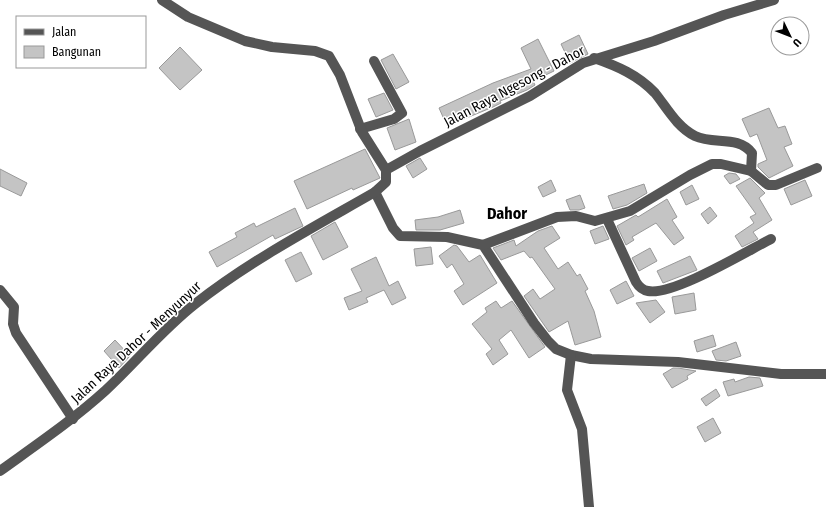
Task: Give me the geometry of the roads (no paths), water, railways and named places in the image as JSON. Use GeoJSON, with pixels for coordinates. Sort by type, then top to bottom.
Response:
{"type":"FeatureCollection","features":[{"type":"Feature","properties":{"kind":"street"},"geometry":{"type":"LineString","coordinates":[[162,0],[188,17],[245,40],[272,47],[315,51],[326,54],[332,60],[340,75],[360,129],[386,170]]}},
{"type":"Feature","properties":{"kind":"street","name":"Jalan Raya Ngesong - Dahor"},"geometry":{"type":"LineString","coordinates":[[386,170],[420,151],[530,96],[569,70],[594,58],[635,48],[724,15],[774,0]]}},
{"type":"Feature","properties":{"kind":"street"},"geometry":{"type":"LineString","coordinates":[[594,58],[618,66],[644,83],[685,129],[695,136],[705,139],[731,142],[748,148],[752,153],[751,171]]}},
{"type":"Feature","properties":{"kind":"street"},"geometry":{"type":"LineString","coordinates":[[360,129],[394,119],[402,113],[374,61]]}},
{"type":"Feature","properties":{"kind":"street"},"geometry":{"type":"LineString","coordinates":[[375,192],[393,228],[400,236],[447,237],[483,245],[557,217],[576,216],[590,221],[607,219],[630,211],[690,175],[712,164],[721,164],[751,171],[768,184],[776,185],[817,168]]}},
{"type":"Feature","properties":{"kind":"street","name":"Jalan Raya Dahor - Menyunyur"},"geometry":{"type":"LineString","coordinates":[[0,471],[73,419],[193,305],[256,260],[375,192],[386,182],[386,170]]}},
{"type":"Feature","properties":{"kind":"street"},"geometry":{"type":"LineString","coordinates":[[607,219],[636,282],[640,288],[648,291],[656,291],[699,277],[771,239]]}},
{"type":"Feature","properties":{"kind":"street"},"geometry":{"type":"LineString","coordinates":[[483,245],[534,323],[548,341],[556,348],[571,355],[591,359],[678,362],[781,374],[826,374]]}},
{"type":"Feature","properties":{"kind":"street"},"geometry":{"type":"LineString","coordinates":[[0,290],[14,306],[13,324],[16,333],[73,419]]}},
{"type":"Feature","properties":{"kind":"street"},"geometry":{"type":"LineString","coordinates":[[571,355],[567,390],[582,429],[589,507]]}},
{"type":"Feature","properties":{"kind":"district","name":"Dahor"},"geometry":{"type":"Point","coordinates":[507,213]}}]}
